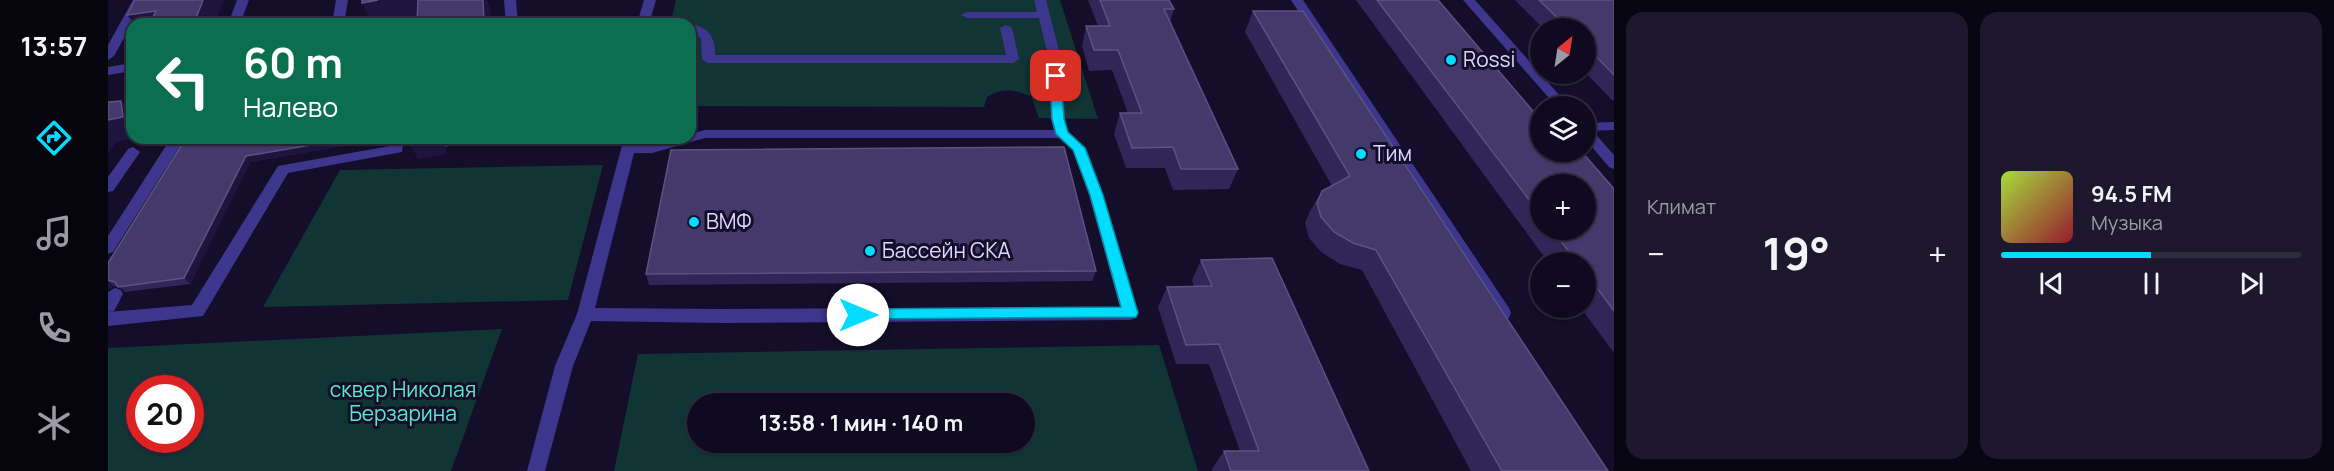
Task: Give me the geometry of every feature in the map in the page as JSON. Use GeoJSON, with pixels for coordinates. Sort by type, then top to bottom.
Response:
{"type":"FeatureCollection","features":[{"type":"Feature","properties":{"kind":"street"},"geometry":{"type":"LineString","coordinates":[[129,18],[139,0]]}},
{"type":"Feature","properties":{"kind":"street"},"geometry":{"type":"LineString","coordinates":[[236,18],[243,0]]}},
{"type":"Feature","properties":{"kind":"street"},"geometry":{"type":"LineString","coordinates":[[339,18],[342,0]]}},
{"type":"Feature","properties":{"kind":"street"},"geometry":{"type":"LineString","coordinates":[[510,0],[512,18]]}},
{"type":"Feature","properties":{"kind":"street"},"geometry":{"type":"LineString","coordinates":[[645,18],[650,0]]}},
{"type":"Feature","properties":{"kind":"street"},"geometry":{"type":"LineString","coordinates":[[585,314],[722,316],[1130,313],[1096,195],[1079,148],[1062,134],[1058,119],[1054,55],[1040,0]]}},
{"type":"Feature","properties":{"kind":"street"},"geometry":{"type":"LineString","coordinates":[[1297,0],[1510,324]]}},
{"type":"Feature","properties":{"kind":"street"},"geometry":{"type":"LineString","coordinates":[[1468,0],[1554,96]]}},
{"type":"Feature","properties":{"kind":"street"},"geometry":{"type":"LineString","coordinates":[[967,15],[1044,15]]}},
{"type":"Feature","properties":{"kind":"street"},"geometry":{"type":"LineString","coordinates":[[108,56],[126,23]]}},
{"type":"Feature","properties":{"kind":"street"},"geometry":{"type":"LineString","coordinates":[[696,28],[708,35],[711,45],[708,59],[1013,59],[1006,28]]}},
{"type":"Feature","properties":{"kind":"street"},"geometry":{"type":"LineString","coordinates":[[108,71],[126,68]]}},
{"type":"Feature","properties":{"kind":"street"},"geometry":{"type":"LineString","coordinates":[[1596,127],[1614,126]]}},
{"type":"Feature","properties":{"kind":"street"},"geometry":{"type":"LineString","coordinates":[[696,136],[705,134],[1062,134]]}},
{"type":"Feature","properties":{"kind":"street"},"geometry":{"type":"LineString","coordinates":[[1596,142],[1612,159]]}},
{"type":"Feature","properties":{"kind":"street"},"geometry":{"type":"LineString","coordinates":[[108,248],[174,144]]}},
{"type":"Feature","properties":{"kind":"street"},"geometry":{"type":"LineString","coordinates":[[536,471],[564,366],[585,314],[630,144]]}},
{"type":"Feature","properties":{"kind":"street"},"geometry":{"type":"LineString","coordinates":[[634,144],[652,148],[667,144]]}},
{"type":"Feature","properties":{"kind":"street"},"geometry":{"type":"LineString","coordinates":[[108,320],[196,311],[283,169],[400,145]]}},
{"type":"Feature","properties":{"kind":"street"},"geometry":{"type":"LineString","coordinates":[[108,187],[133,152]]}},
{"type":"Feature","properties":{"kind":"green space"},"geometry":{"type":"Polygon","coordinates":[[[676,0],[1060,0],[1098,119],[1039,118],[1031,96],[1009,90],[987,97],[984,107],[696,106],[696,18],[672,18],[676,0]]]}},
{"type":"Feature","properties":{"kind":"green space"},"geometry":{"type":"Polygon","coordinates":[[[603,165],[568,300],[263,307],[340,170],[603,165]]]}},
{"type":"Feature","properties":{"kind":"green space","name":"сквер Николая Берзарина"},"geometry":{"type":"Polygon","coordinates":[[[502,329],[451,471],[108,471],[108,348],[502,329]]]}},
{"type":"Feature","properties":{"kind":"green space"},"geometry":{"type":"Polygon","coordinates":[[[1159,345],[1198,471],[614,471],[638,354],[1159,345]]]}},
{"type":"Feature","properties":{"kind":"building"},"geometry":{"type":"Polygon","coordinates":[[[135,0],[203,0],[196,18],[152,18],[156,11],[127,15],[135,0]]]}},
{"type":"Feature","properties":{"kind":"building"},"geometry":{"type":"Polygon","coordinates":[[[362,0],[378,0],[362,3],[362,0]]]}},
{"type":"Feature","properties":{"kind":"building"},"geometry":{"type":"Polygon","coordinates":[[[418,0],[483,0],[484,18],[417,18],[418,0]]]}},
{"type":"Feature","properties":{"kind":"building"},"geometry":{"type":"Polygon","coordinates":[[[1100,0],[1169,0],[1174,9],[1164,9],[1238,169],[1181,169],[1173,147],[1132,148],[1120,113],[1142,113],[1118,50],[1094,50],[1086,26],[1110,26],[1100,0]]]}},
{"type":"Feature","properties":{"kind":"building"},"geometry":{"type":"Polygon","coordinates":[[[1377,0],[1438,0],[1530,108],[1530,162],[1591,162],[1614,189],[1614,311],[1596,287],[1596,252],[1569,252],[1560,240],[1596,240],[1596,174],[1530,174],[1530,201],[1377,0]]]}},
{"type":"Feature","properties":{"kind":"building"},"geometry":{"type":"Polygon","coordinates":[[[1539,0],[1614,0],[1614,75],[1596,56],[1596,18],[1558,18],[1539,0]]]}},
{"type":"Feature","properties":{"kind":"building"},"geometry":{"type":"Polygon","coordinates":[[[1253,11],[1303,11],[1608,471],[1502,471],[1376,250],[1353,243],[1334,232],[1321,217],[1317,203],[1322,191],[1350,176],[1253,11]]]}},
{"type":"Feature","properties":{"kind":"building"},"geometry":{"type":"Polygon","coordinates":[[[121,101],[123,117],[108,120],[108,102],[121,101]]]}},
{"type":"Feature","properties":{"kind":"building"},"geometry":{"type":"Polygon","coordinates":[[[182,144],[317,144],[246,156],[184,278],[118,287],[115,282],[108,280],[108,263],[182,144]]]}},
{"type":"Feature","properties":{"kind":"building","name":"Бассейн СКА"},"geometry":{"type":"Polygon","coordinates":[[[1064,147],[1096,271],[646,274],[671,150],[1064,147]]]}},
{"type":"Feature","properties":{"kind":"building"},"geometry":{"type":"Polygon","coordinates":[[[1272,258],[1369,471],[1231,471],[1224,451],[1259,451],[1219,344],[1186,345],[1167,287],[1212,286],[1201,260],[1272,258]]]}},
{"type":"Feature","properties":{"kind":"place","name":"Rossi"},"geometry":{"type":"Point","coordinates":[1451,60]}},
{"type":"Feature","properties":{"kind":"place","name":"Тим"},"geometry":{"type":"Point","coordinates":[1361,154]}},
{"type":"Feature","properties":{"kind":"place","name":"ВМФ"},"geometry":{"type":"Point","coordinates":[694,222]}},
{"type":"Feature","properties":{"kind":"place","name":"Бассейн СКА"},"geometry":{"type":"Point","coordinates":[870,251]}},
{"type":"Feature","properties":{"kind":"route"},"geometry":{"type":"LineString","coordinates":[[858,315],[1130,313],[1096,195],[1079,148],[1062,134],[1058,119],[1056,76]]}}]}
